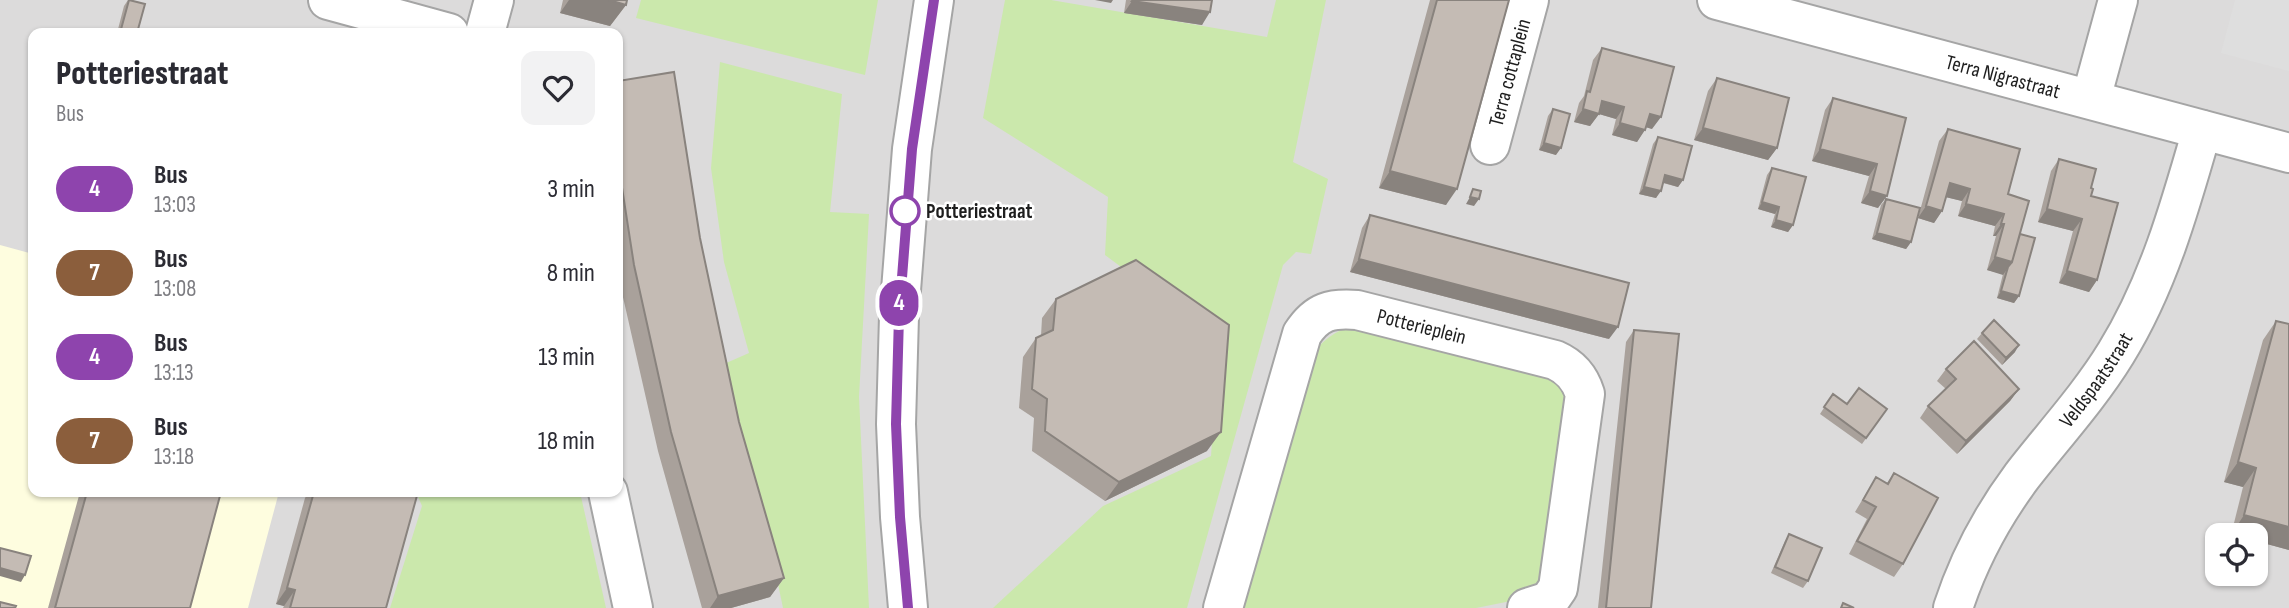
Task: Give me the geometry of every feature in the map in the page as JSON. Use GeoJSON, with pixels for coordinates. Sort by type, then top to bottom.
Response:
{"type":"FeatureCollection","features":[{"type":"Feature","properties":{"kind":"street"},"geometry":{"type":"LineString","coordinates":[[328,0],[431,28]]}},
{"type":"Feature","properties":{"kind":"street"},"geometry":{"type":"LineString","coordinates":[[486,28],[494,0]]}},
{"type":"Feature","properties":{"kind":"street"},"geometry":{"type":"LineString","coordinates":[[908,608],[896,424],[899,316],[912,149],[934,0]]}},
{"type":"Feature","properties":{"kind":"street","name":"Terra cottaplein"},"geometry":{"type":"LineString","coordinates":[[1490,145],[1529,0]]}},
{"type":"Feature","properties":{"kind":"street","name":"Terra Nigrastraat"},"geometry":{"type":"LineString","coordinates":[[1717,0],[2289,153]]}},
{"type":"Feature","properties":{"kind":"street"},"geometry":{"type":"LineString","coordinates":[[2091,99],[2118,0]]}},
{"type":"Feature","properties":{"kind":"street","name":"Veldspaatstraat"},"geometry":{"type":"LineString","coordinates":[[1953,608],[1975,555],[2020,479],[2116,354],[2138,311],[2179,210],[2202,130]]}},
{"type":"Feature","properties":{"kind":"street","name":"Potterieplein"},"geometry":{"type":"LineString","coordinates":[[1223,608],[1302,334],[1311,321],[1320,315],[1341,309],[1357,310],[1555,360],[1567,365],[1581,383],[1585,394],[1558,588],[1549,601],[1527,608]]}},
{"type":"Feature","properties":{"kind":"street"},"geometry":{"type":"LineString","coordinates":[[609,497],[633,608]]}},
{"type":"Feature","properties":{"kind":"shaded area"},"geometry":{"type":"Polygon","coordinates":[[[0,0],[2289,0],[2289,608],[0,608],[0,0]]]}},
{"type":"Feature","properties":{"kind":"shaded area"},"geometry":{"type":"Polygon","coordinates":[[[2235,0],[2289,0],[2289,71],[2221,53],[2235,0]]]}},
{"type":"Feature","properties":{"kind":"shaded area"},"geometry":{"type":"Polygon","coordinates":[[[0,245],[28,253],[28,497],[278,497],[248,608],[0,608],[0,245]]]}},
{"type":"Feature","properties":{"kind":"green space"},"geometry":{"type":"Polygon","coordinates":[[[641,0],[878,0],[865,75],[636,18],[641,0]]]}},
{"type":"Feature","properties":{"kind":"green space"},"geometry":{"type":"Polygon","coordinates":[[[1005,0],[1051,0],[1267,37],[1276,0],[1326,0],[1293,162],[1328,179],[1311,254],[1296,252],[1283,265],[1187,608],[993,608],[1103,506],[1211,456],[1219,340],[1105,255],[1108,197],[983,118],[1005,0]]]}},
{"type":"Feature","properties":{"kind":"green space"},"geometry":{"type":"Polygon","coordinates":[[[720,62],[842,94],[830,212],[869,214],[859,397],[869,608],[783,608],[768,536],[724,364],[749,353],[724,262],[711,168],[720,62]]]}},
{"type":"Feature","properties":{"kind":"green space"},"geometry":{"type":"Polygon","coordinates":[[[1359,324],[1552,378],[1567,398],[1550,568],[1536,588],[1511,601],[1476,608],[1240,608],[1314,351],[1334,334],[1359,324]]]}},
{"type":"Feature","properties":{"kind":"green space"},"geometry":{"type":"Polygon","coordinates":[[[418,497],[581,497],[606,608],[390,608],[422,506],[418,497]]]}},
{"type":"Feature","properties":{"kind":"building"},"geometry":{"type":"Polygon","coordinates":[[[129,0],[145,4],[138,28],[121,28],[129,0]]]}},
{"type":"Feature","properties":{"kind":"building"},"geometry":{"type":"Polygon","coordinates":[[[609,0],[627,0],[626,5],[609,0]]]}},
{"type":"Feature","properties":{"kind":"building"},"geometry":{"type":"Polygon","coordinates":[[[1133,0],[1212,0],[1210,12],[1133,0]]]}},
{"type":"Feature","properties":{"kind":"building"},"geometry":{"type":"Polygon","coordinates":[[[1437,0],[1509,0],[1457,189],[1390,171],[1437,0]]]}},
{"type":"Feature","properties":{"kind":"building"},"geometry":{"type":"Polygon","coordinates":[[[1602,48],[1674,67],[1661,117],[1650,114],[1645,130],[1620,123],[1624,107],[1602,101],[1599,114],[1583,109],[1602,48]]]}},
{"type":"Feature","properties":{"kind":"building"},"geometry":{"type":"Polygon","coordinates":[[[674,72],[700,238],[739,422],[784,578],[718,596],[671,432],[634,265],[623,194],[623,80],[674,72]]]}},
{"type":"Feature","properties":{"kind":"building"},"geometry":{"type":"Polygon","coordinates":[[[1717,78],[1789,98],[1777,148],[1703,128],[1717,78]]]}},
{"type":"Feature","properties":{"kind":"building"},"geometry":{"type":"Polygon","coordinates":[[[1833,98],[1906,118],[1887,196],[1870,191],[1877,164],[1820,149],[1833,98]]]}},
{"type":"Feature","properties":{"kind":"building"},"geometry":{"type":"Polygon","coordinates":[[[1553,109],[1570,114],[1561,148],[1544,143],[1553,109]]]}},
{"type":"Feature","properties":{"kind":"building"},"geometry":{"type":"Polygon","coordinates":[[[1948,129],[2020,149],[2008,194],[2029,201],[2012,262],[1995,257],[2004,214],[1966,204],[1970,189],[1950,183],[1942,211],[1926,206],[1948,129]]]}},
{"type":"Feature","properties":{"kind":"building"},"geometry":{"type":"Polygon","coordinates":[[[1658,137],[1692,146],[1683,180],[1665,175],[1661,191],[1644,187],[1658,137]]]}},
{"type":"Feature","properties":{"kind":"building"},"geometry":{"type":"Polygon","coordinates":[[[2059,159],[2096,169],[2091,196],[2118,203],[2097,280],[2067,271],[2082,219],[2047,209],[2059,159]]]}},
{"type":"Feature","properties":{"kind":"building"},"geometry":{"type":"Polygon","coordinates":[[[1772,168],[1806,177],[1793,225],[1776,220],[1779,207],[1762,202],[1772,168]]]}},
{"type":"Feature","properties":{"kind":"building"},"geometry":{"type":"Polygon","coordinates":[[[1473,189],[1481,191],[1479,199],[1470,197],[1473,189]]]}},
{"type":"Feature","properties":{"kind":"building"},"geometry":{"type":"Polygon","coordinates":[[[1886,199],[1920,208],[1911,242],[1877,233],[1886,199]]]}},
{"type":"Feature","properties":{"kind":"building"},"geometry":{"type":"Polygon","coordinates":[[[1370,215],[1629,283],[1618,327],[1359,259],[1370,215]]]}},
{"type":"Feature","properties":{"kind":"building"},"geometry":{"type":"Polygon","coordinates":[[[2020,234],[2035,238],[2019,296],[2001,291],[2020,234]]]}},
{"type":"Feature","properties":{"kind":"building"},"geometry":{"type":"Polygon","coordinates":[[[1136,260],[1229,325],[1221,432],[1119,482],[1045,431],[1047,399],[1032,389],[1036,338],[1053,330],[1056,299],[1136,260]]]}},
{"type":"Feature","properties":{"kind":"building"},"geometry":{"type":"Polygon","coordinates":[[[1994,320],[2019,345],[2006,358],[1982,333],[1994,320]]]}},
{"type":"Feature","properties":{"kind":"building"},"geometry":{"type":"Polygon","coordinates":[[[2276,321],[2289,324],[2289,527],[2244,515],[2256,468],[2238,462],[2276,321]]]}},
{"type":"Feature","properties":{"kind":"building"},"geometry":{"type":"Polygon","coordinates":[[[1634,330],[1679,334],[1651,608],[1606,608],[1634,330]]]}},
{"type":"Feature","properties":{"kind":"building"},"geometry":{"type":"Polygon","coordinates":[[[1974,341],[2019,389],[1966,441],[1928,406],[1956,379],[1946,369],[1974,341]]]}},
{"type":"Feature","properties":{"kind":"building"},"geometry":{"type":"Polygon","coordinates":[[[1859,388],[1887,409],[1866,438],[1824,407],[1833,394],[1847,404],[1859,388]]]}},
{"type":"Feature","properties":{"kind":"building"},"geometry":{"type":"Polygon","coordinates":[[[1894,473],[1938,498],[1903,564],[1857,541],[1876,507],[1863,500],[1876,477],[1888,484],[1894,473]]]}},
{"type":"Feature","properties":{"kind":"building"},"geometry":{"type":"Polygon","coordinates":[[[86,497],[220,497],[190,608],[55,608],[86,497]]]}},
{"type":"Feature","properties":{"kind":"building"},"geometry":{"type":"Polygon","coordinates":[[[313,497],[417,497],[386,608],[290,608],[295,590],[287,588],[313,497]]]}},
{"type":"Feature","properties":{"kind":"building"},"geometry":{"type":"Polygon","coordinates":[[[1789,534],[1822,548],[1808,581],[1775,567],[1789,534]]]}},
{"type":"Feature","properties":{"kind":"building"},"geometry":{"type":"Polygon","coordinates":[[[0,548],[31,556],[25,575],[0,568],[0,548]]]}},
{"type":"Feature","properties":{"kind":"building"},"geometry":{"type":"Polygon","coordinates":[[[0,602],[16,606],[0,608],[0,602]]]}},
{"type":"Feature","properties":{"kind":"building"},"geometry":{"type":"Polygon","coordinates":[[[1843,603],[1854,608],[1841,608],[1843,603]]]}},
{"type":"Feature","properties":{"kind":"bus line","name":"4"},"geometry":{"type":"LineString","coordinates":[[908,608],[896,424],[899,316],[904,223],[912,149],[934,0]]}},
{"type":"Feature","properties":{"kind":"place","name":"Potteriestraat"},"geometry":{"type":"Point","coordinates":[905,211]}}]}
